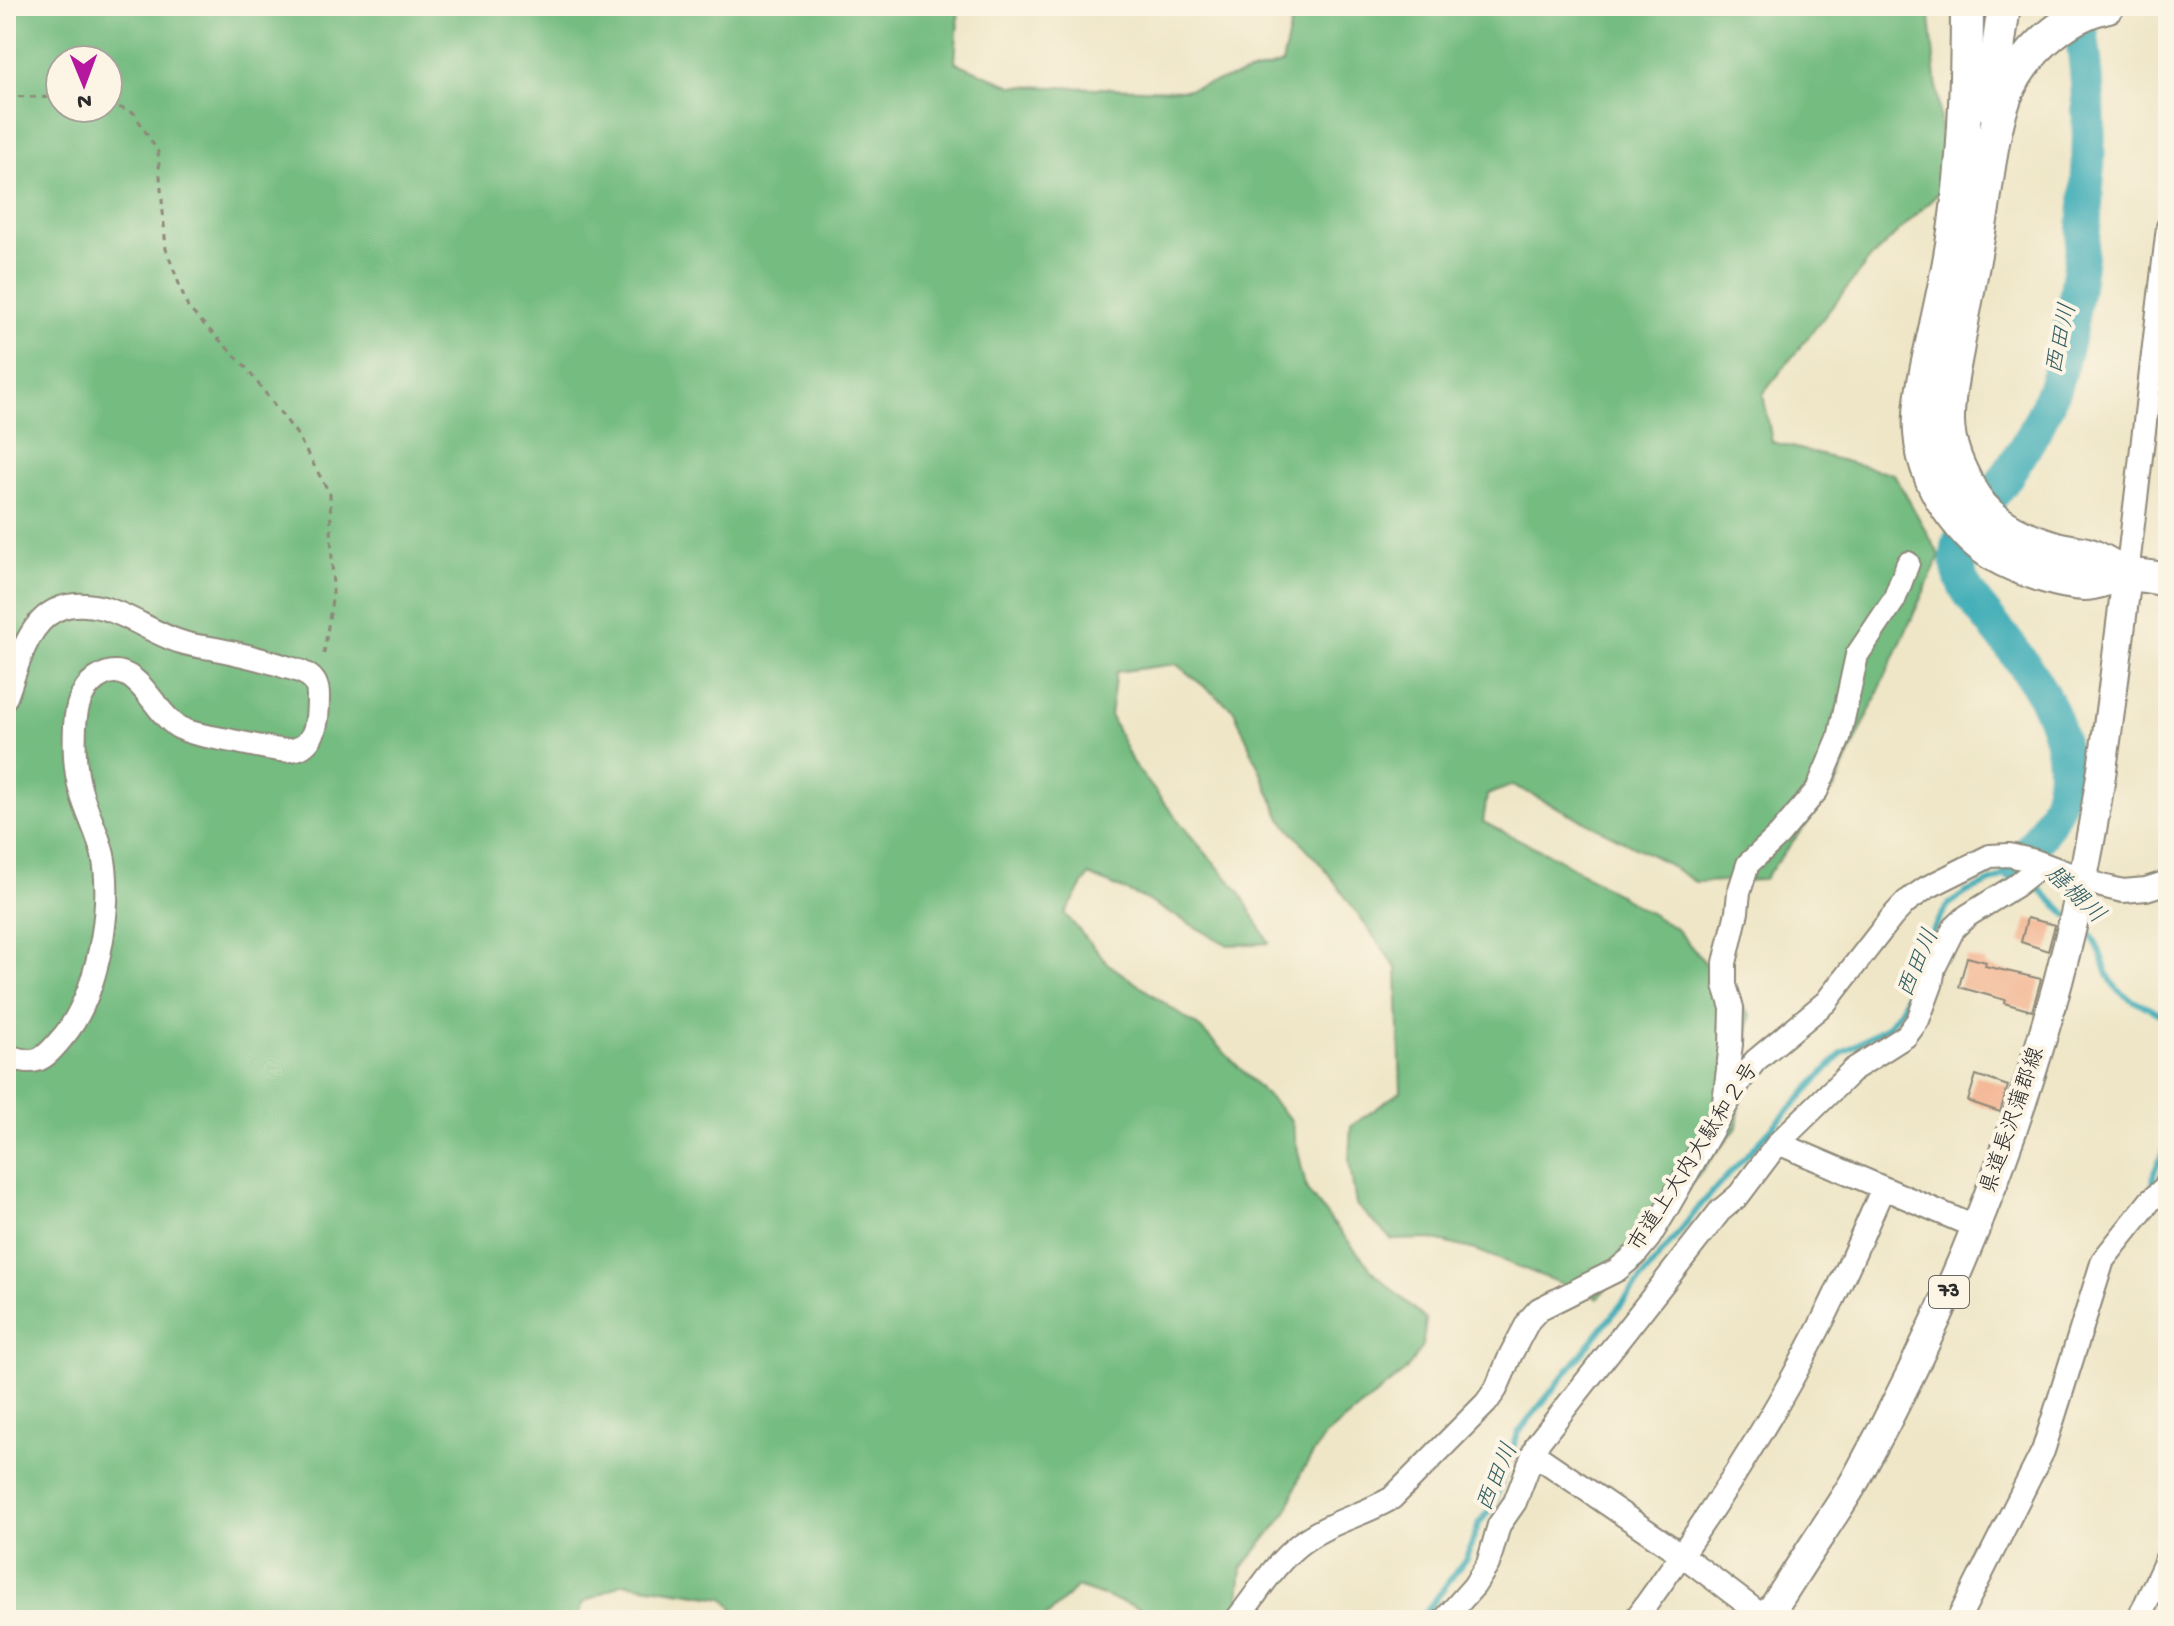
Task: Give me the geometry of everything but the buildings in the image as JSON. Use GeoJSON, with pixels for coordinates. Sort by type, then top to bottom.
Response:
{"type":"FeatureCollection","features":[{"type":"Feature","properties":{"kind":"highway"},"geometry":{"type":"LineString","coordinates":[[1953,6],[1966,98]]}},
{"type":"Feature","properties":{"kind":"highway"},"geometry":{"type":"LineString","coordinates":[[1967,6],[1966,98],[1955,225],[1920,408],[1920,435],[1925,461],[2015,533],[2038,543],[2090,555],[2127,575]]}},
{"type":"Feature","properties":{"kind":"highway"},"geometry":{"type":"LineString","coordinates":[[2004,6],[1992,144],[1949,397],[1950,482],[1956,520],[1985,549],[2002,559],[2053,577],[2086,584],[2127,575],[2168,580]]}},
{"type":"Feature","properties":{"kind":"highway"},"geometry":{"type":"LineString","coordinates":[[1992,144],[2007,94],[2025,63],[2047,38],[2068,22],[2108,6]]}},
{"type":"Feature","properties":{"kind":"main road","name":"県道長沢蒲郡線"},"geometry":{"type":"LineString","coordinates":[[1766,1620],[1855,1479],[1943,1306],[2002,1160],[2035,1065],[2079,892],[2111,706],[2127,575]]}},
{"type":"Feature","properties":{"kind":"street"},"geometry":{"type":"LineString","coordinates":[[2127,575],[2168,227]]}},
{"type":"Feature","properties":{"kind":"street"},"geometry":{"type":"LineString","coordinates":[[1724,1106],[1732,1008],[1725,985],[1725,963],[1739,892],[1748,864],[1779,835],[1817,790],[1839,738],[1857,655],[1894,600],[1908,563]]}},
{"type":"Feature","properties":{"kind":"street"},"geometry":{"type":"LineString","coordinates":[[6,697],[30,637],[40,622],[55,610],[84,605],[105,608],[181,642],[270,661],[308,675],[319,692],[311,738],[301,748],[283,751],[197,735],[176,727],[128,675],[104,674],[82,693],[77,706],[75,743],[80,790],[106,870],[104,927],[91,988],[68,1032],[47,1057],[31,1061],[6,1055]]}},
{"type":"Feature","properties":{"kind":"street","name":"市道上大内大駄和２号"},"geometry":{"type":"LineString","coordinates":[[1236,1620],[1276,1567],[1298,1545],[1334,1524],[1392,1498],[1466,1424],[1496,1389],[1520,1334],[1539,1309],[1617,1270],[1635,1255],[1649,1238],[1724,1106],[1755,1061],[1826,1002],[1906,902],[1926,888],[1990,856],[2009,855],[2079,892],[2146,889],[2168,882]]}},
{"type":"Feature","properties":{"kind":"street"},"geometry":{"type":"LineString","coordinates":[[1444,1620],[1474,1586],[1488,1564],[1499,1525],[1515,1502],[1537,1444],[1720,1211],[1739,1195],[1778,1143],[1854,1069],[1906,1036],[1918,1020],[1934,968],[1954,928],[2033,870]]}},
{"type":"Feature","properties":{"kind":"street"},"geometry":{"type":"LineString","coordinates":[[1778,1143],[1975,1227]]}},
{"type":"Feature","properties":{"kind":"street"},"geometry":{"type":"LineString","coordinates":[[1635,1620],[1682,1555],[1784,1391],[1825,1316],[1883,1188]]}},
{"type":"Feature","properties":{"kind":"street"},"geometry":{"type":"LineString","coordinates":[[1958,1620],[2043,1451],[2103,1260],[2161,1189]]}},
{"type":"Feature","properties":{"kind":"street"},"geometry":{"type":"LineString","coordinates":[[1533,1453],[1682,1555],[1766,1620]]}},
{"type":"Feature","properties":{"kind":"street"},"geometry":{"type":"LineString","coordinates":[[2138,1620],[2168,1556]]}},
{"type":"Feature","properties":{"kind":"path"},"geometry":{"type":"LineString","coordinates":[[6,96],[44,97]]}},
{"type":"Feature","properties":{"kind":"path"},"geometry":{"type":"LineString","coordinates":[[124,109],[134,113],[158,152],[166,249],[188,308],[243,364],[296,433],[330,494],[333,593],[329,631],[315,682]]}},
{"type":"Feature","properties":{"kind":"green space"},"geometry":{"type":"Polygon","coordinates":[[[6,6],[959,6],[955,62],[1012,86],[1185,90],[1282,64],[1295,6],[1929,6],[1946,186],[1870,259],[1763,394],[1772,442],[1894,474],[1940,556],[1835,787],[1763,880],[1695,882],[1661,860],[1513,785],[1487,795],[1483,822],[1555,857],[1676,929],[1750,1015],[1737,1127],[1598,1298],[1476,1250],[1430,1239],[1392,1240],[1356,1205],[1349,1160],[1351,1126],[1401,1091],[1397,969],[1329,874],[1281,819],[1234,710],[1176,664],[1116,672],[1110,715],[1132,762],[1239,891],[1269,943],[1228,945],[1143,898],[1089,875],[1065,914],[1107,963],[1200,1028],[1291,1120],[1307,1191],[1375,1274],[1426,1320],[1422,1348],[1405,1371],[1324,1437],[1301,1473],[1287,1512],[1242,1568],[1237,1619],[1162,1616],[1077,1587],[1043,1620],[743,1620],[724,1598],[623,1583],[583,1603],[576,1620],[6,1620],[6,6]]]}},
{"type":"Feature","properties":{"kind":"waterway","name":"西田川"},"geometry":{"type":"LineString","coordinates":[[2016,866],[2056,809],[2064,776],[2063,751],[2048,704],[2021,660],[1966,588],[1957,559],[1960,541],[1969,525],[2009,472],[2039,422],[2066,348],[2079,271],[2088,172],[2086,72],[2077,6]]}},
{"type":"Feature","properties":{"kind":"waterway","name":"西田川"},"geometry":{"type":"LineString","coordinates":[[1414,1620],[1426,1612],[1466,1558],[1479,1524],[1493,1505],[1518,1433],[1704,1201],[1842,1053],[1888,1026],[1901,1008],[1931,933],[1948,905],[2016,866],[2018,868]]}},
{"type":"Feature","properties":{"kind":"waterway","name":"膳棚川"},"geometry":{"type":"LineString","coordinates":[[2029,879],[2067,915]]}},
{"type":"Feature","properties":{"kind":"waterway","name":"膳棚川"},"geometry":{"type":"LineString","coordinates":[[2079,924],[2095,940],[2118,990],[2168,1019]]}},
{"type":"Feature","properties":{"kind":"waterway","name":"膳棚川"},"geometry":{"type":"LineString","coordinates":[[2168,1140],[2154,1173],[2153,1186],[2168,1211]]}}]}
